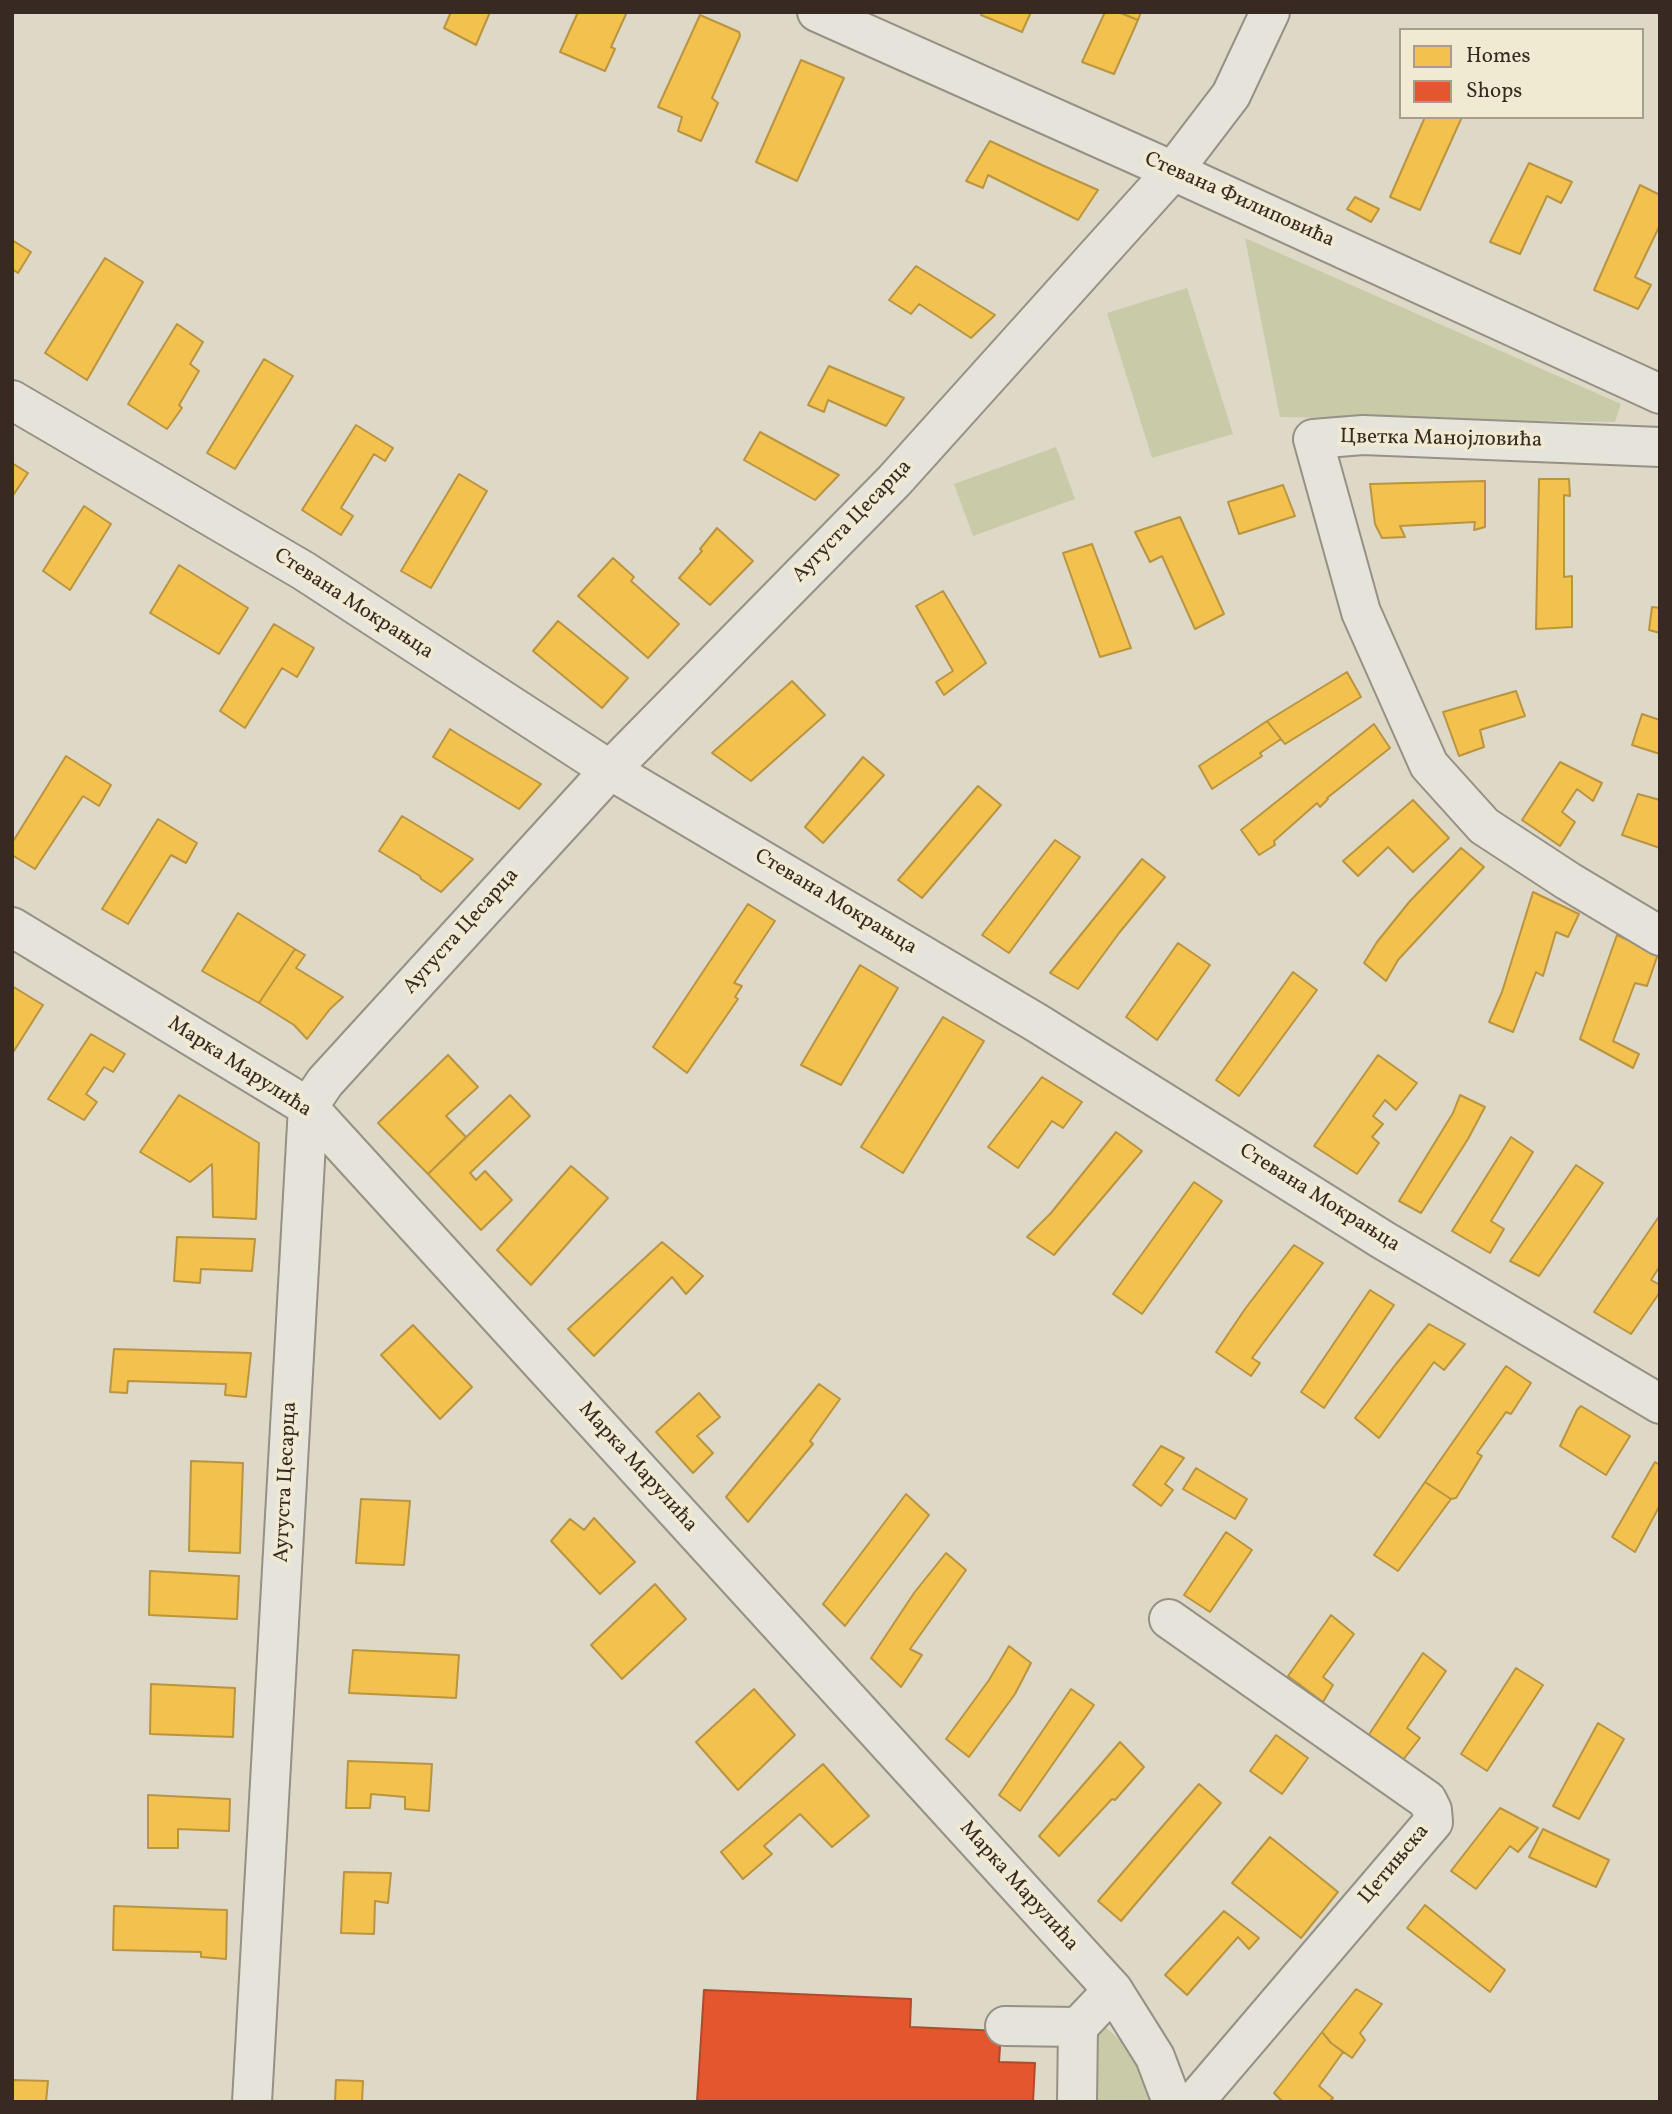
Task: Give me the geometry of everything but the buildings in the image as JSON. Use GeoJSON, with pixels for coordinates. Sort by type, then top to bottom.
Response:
{"type":"FeatureCollection","features":[{"type":"Feature","properties":{"kind":"street","name":"Стевана Филиповића"},"geometry":{"type":"LineString","coordinates":[[817,12],[1173,170],[1660,394]]}},
{"type":"Feature","properties":{"kind":"street","name":"Аугуста Цесарца"},"geometry":{"type":"LineString","coordinates":[[252,2102],[308,1107],[325,1082],[610,770],[894,481],[1173,170],[1231,95],[1270,12]]}},
{"type":"Feature","properties":{"kind":"street","name":"Стевана Мокрањца"},"geometry":{"type":"LineString","coordinates":[[12,400],[304,571],[610,770],[1037,1023],[1382,1240],[1660,1404]]}},
{"type":"Feature","properties":{"kind":"street","name":"Цветка Манојловића"},"geometry":{"type":"LineString","coordinates":[[1656,920],[1568,881],[1484,826],[1429,765],[1361,612],[1313,439],[1363,435],[1660,447]]}},
{"type":"Feature","properties":{"kind":"street","name":"Марка Марулића"},"geometry":{"type":"LineString","coordinates":[[12,927],[308,1107],[1113,1990],[1155,2057],[1172,2102]]}},
{"type":"Feature","properties":{"kind":"street","name":"Цетињска"},"geometry":{"type":"LineString","coordinates":[[1169,1619],[1427,1800],[1432,1810],[1433,1822],[1194,2102]]}},
{"type":"Feature","properties":{"kind":"street"},"geometry":{"type":"LineString","coordinates":[[1077,2102],[1078,2027],[1113,1990]]}},
{"type":"Feature","properties":{"kind":"street"},"geometry":{"type":"LineString","coordinates":[[1005,2026],[1078,2027]]}},
{"type":"Feature","properties":{"kind":"green space"},"geometry":{"type":"Polygon","coordinates":[[[1245,238],[1621,404],[1615,422],[1280,417],[1245,238]]]}},
{"type":"Feature","properties":{"kind":"green space"},"geometry":{"type":"Polygon","coordinates":[[[1187,288],[1233,434],[1152,458],[1107,313],[1187,288]]]}},
{"type":"Feature","properties":{"kind":"green space"},"geometry":{"type":"Polygon","coordinates":[[[1056,447],[1075,499],[973,536],[954,484],[1056,447]]]}},
{"type":"Feature","properties":{"kind":"green space"},"geometry":{"type":"Polygon","coordinates":[[[1100,2022],[1149,2067],[1161,2102],[1086,2102],[1082,2042],[1100,2022]]]}}]}
